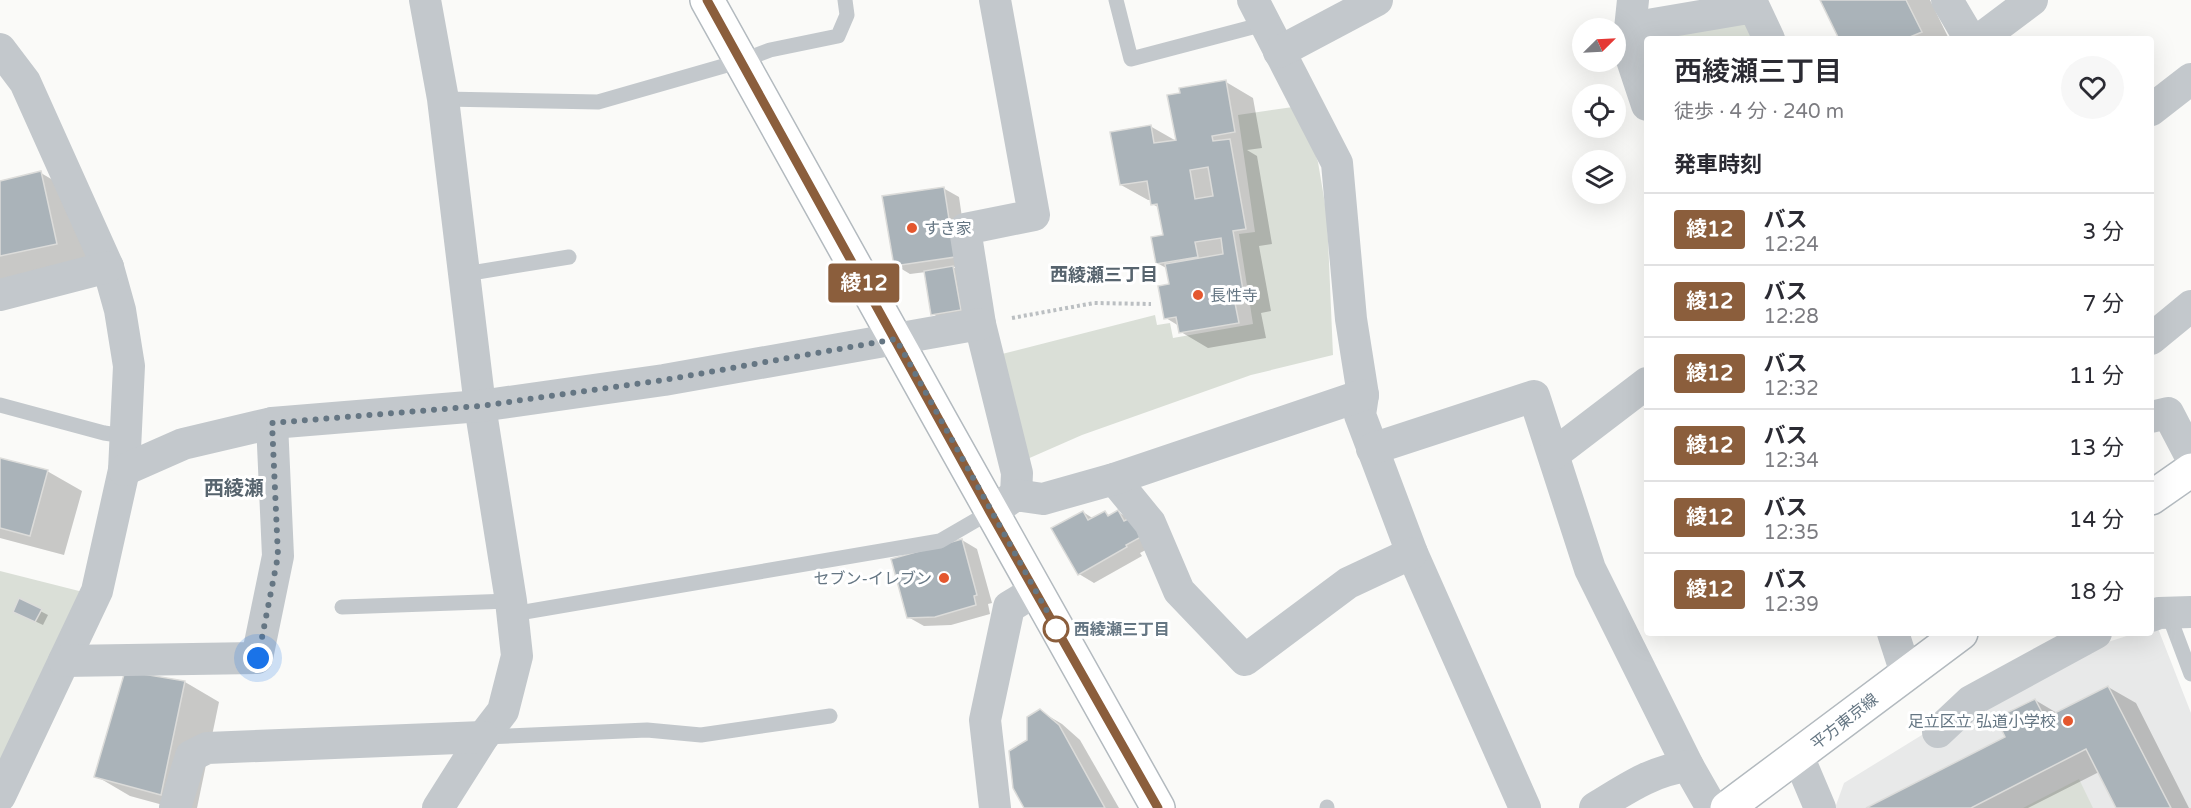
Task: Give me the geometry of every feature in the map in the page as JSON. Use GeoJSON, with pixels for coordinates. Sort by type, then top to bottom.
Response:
{"type":"FeatureCollection","features":[{"type":"Feature","properties":{"kind":"main road"},"geometry":{"type":"LineString","coordinates":[[707,0],[896,339],[1003,504],[1035,591],[1158,808]]}},
{"type":"Feature","properties":{"kind":"main road"},"geometry":{"type":"LineString","coordinates":[[2154,496],[2191,470]]}},
{"type":"Feature","properties":{"kind":"main road","name":"平方東京線"},"geometry":{"type":"LineString","coordinates":[[1727,808],[1957,636]]}},
{"type":"Feature","properties":{"kind":"street"},"geometry":{"type":"LineString","coordinates":[[425,0],[442,99],[480,406],[512,608],[517,656],[503,711],[483,737],[438,808]]}},
{"type":"Feature","properties":{"kind":"street"},"geometry":{"type":"LineString","coordinates":[[995,0],[1034,214],[965,229],[980,324],[1017,473],[1003,504]]}},
{"type":"Feature","properties":{"kind":"street"},"geometry":{"type":"LineString","coordinates":[[1279,52],[1377,0]]}},
{"type":"Feature","properties":{"kind":"street"},"geometry":{"type":"LineString","coordinates":[[1947,0],[1968,36]]}},
{"type":"Feature","properties":{"kind":"street"},"geometry":{"type":"LineString","coordinates":[[1984,36],[2032,0]]}},
{"type":"Feature","properties":{"kind":"street"},"geometry":{"type":"LineString","coordinates":[[1644,96],[1628,48],[1631,14],[1754,8],[1768,36]]}},
{"type":"Feature","properties":{"kind":"street"},"geometry":{"type":"LineString","coordinates":[[1259,12],[1337,164],[1351,319],[1364,395],[1360,415],[1412,553],[1525,808]]}},
{"type":"Feature","properties":{"kind":"street"},"geometry":{"type":"LineString","coordinates":[[0,49],[25,82],[108,267],[120,310],[129,366],[124,470],[97,591],[0,796]]}},
{"type":"Feature","properties":{"kind":"street"},"geometry":{"type":"LineString","coordinates":[[2154,108],[2187,90]]}},
{"type":"Feature","properties":{"kind":"street"},"geometry":{"type":"LineString","coordinates":[[0,295],[108,267]]}},
{"type":"Feature","properties":{"kind":"street"},"geometry":{"type":"LineString","coordinates":[[2154,337],[2191,306]]}},
{"type":"Feature","properties":{"kind":"street"},"geometry":{"type":"LineString","coordinates":[[124,470],[183,444],[272,423],[480,406],[664,380],[980,324]]}},
{"type":"Feature","properties":{"kind":"street"},"geometry":{"type":"LineString","coordinates":[[1554,454],[1644,385]]}},
{"type":"Feature","properties":{"kind":"street"},"geometry":{"type":"LineString","coordinates":[[1003,504],[1043,500],[1114,479],[1364,395]]}},
{"type":"Feature","properties":{"kind":"street"},"geometry":{"type":"LineString","coordinates":[[1372,449],[1534,396],[1590,569],[1688,766],[1712,808]]}},
{"type":"Feature","properties":{"kind":"street"},"geometry":{"type":"LineString","coordinates":[[2154,416],[2168,412],[2191,457]]}},
{"type":"Feature","properties":{"kind":"street"},"geometry":{"type":"LineString","coordinates":[[64,661],[258,658],[278,556],[272,423]]}},
{"type":"Feature","properties":{"kind":"street"},"geometry":{"type":"LineString","coordinates":[[1114,479],[1150,524],[1179,591],[1245,660],[1348,583],[1412,553]]}},
{"type":"Feature","properties":{"kind":"street"},"geometry":{"type":"LineString","coordinates":[[995,808],[985,720],[1009,608],[1035,591]]}},
{"type":"Feature","properties":{"kind":"street"},"geometry":{"type":"LineString","coordinates":[[1894,636],[1906,673]]}},
{"type":"Feature","properties":{"kind":"street"},"geometry":{"type":"LineString","coordinates":[[1938,732],[1971,701],[2090,636]]}},
{"type":"Feature","properties":{"kind":"street"},"geometry":{"type":"LineString","coordinates":[[175,808],[191,756],[207,748],[483,737]]}},
{"type":"Feature","properties":{"kind":"street"},"geometry":{"type":"LineString","coordinates":[[1798,756],[1820,808]]}},
{"type":"Feature","properties":{"kind":"street"},"geometry":{"type":"LineString","coordinates":[[1595,808],[1649,776],[1671,768],[1688,766]]}},
{"type":"Feature","properties":{"kind":"lane"},"geometry":{"type":"LineString","coordinates":[[442,99],[598,102],[741,61],[770,50],[838,36],[847,15],[845,0]]}},
{"type":"Feature","properties":{"kind":"lane"},"geometry":{"type":"LineString","coordinates":[[1116,0],[1131,59],[1259,12]]}},
{"type":"Feature","properties":{"kind":"lane"},"geometry":{"type":"LineString","coordinates":[[465,274],[569,257]]}},
{"type":"Feature","properties":{"kind":"lane"},"geometry":{"type":"LineString","coordinates":[[0,405],[104,433],[126,436]]}},
{"type":"Feature","properties":{"kind":"lane"},"geometry":{"type":"LineString","coordinates":[[342,607],[512,608],[940,541],[1003,504]]}},
{"type":"Feature","properties":{"kind":"lane"},"geometry":{"type":"LineString","coordinates":[[2170,614],[2191,674]]}},
{"type":"Feature","properties":{"kind":"lane"},"geometry":{"type":"LineString","coordinates":[[483,737],[647,730],[701,735],[830,716]]}},
{"type":"Feature","properties":{"kind":"path"},"geometry":{"type":"LineString","coordinates":[[980,324],[1094,303],[1151,304]]}},
{"type":"Feature","properties":{"kind":"shaded area"},"geometry":{"type":"Polygon","coordinates":[[[1752,11],[1764,36],[1644,36],[1644,78],[1634,30],[1752,11]]]}},
{"type":"Feature","properties":{"kind":"shaded area"},"geometry":{"type":"Polygon","coordinates":[[[1293,107],[1309,136],[1318,162],[1327,216],[1333,355],[1251,375],[1082,435],[1025,460],[1002,354],[1155,315],[1157,325],[1170,323],[1173,338],[1253,324],[1239,234],[1255,232],[1238,115],[1293,107]]]}},
{"type":"Feature","properties":{"kind":"shaded area"},"geometry":{"type":"Polygon","coordinates":[[[0,571],[87,593],[0,777],[0,571]]]}},
{"type":"Feature","properties":{"kind":"shaded area","name":"足立区立 弘道小学校"},"geometry":{"type":"Polygon","coordinates":[[[2157,626],[2191,713],[2191,808],[1835,808],[1844,783],[1930,730],[2089,648],[2127,636],[2154,636],[2154,627],[2157,626]]]}},
{"type":"Feature","properties":{"kind":"shaded area"},"geometry":{"type":"Polygon","coordinates":[[[2079,779],[2093,808],[2023,808],[2079,779]]]}},
{"type":"Feature","properties":{"kind":"building"},"geometry":{"type":"Polygon","coordinates":[[[1820,0],[1906,0],[1922,32],[1912,36],[1838,36],[1820,0]]]}},
{"type":"Feature","properties":{"kind":"building"},"geometry":{"type":"Polygon","coordinates":[[[1226,80],[1235,132],[1212,136],[1213,141],[1230,139],[1246,229],[1233,231],[1244,296],[1234,298],[1239,323],[1179,333],[1176,317],[1164,319],[1158,286],[1169,284],[1165,264],[1223,254],[1221,238],[1195,242],[1198,257],[1156,264],[1151,237],[1163,235],[1157,204],[1151,205],[1147,181],[1120,185],[1110,132],[1151,125],[1154,143],[1176,140],[1167,95],[1180,93],[1179,88],[1226,80]],[[1208,167],[1190,170],[1195,199],[1213,196],[1208,167]]]}},
{"type":"Feature","properties":{"kind":"building"},"geometry":{"type":"Polygon","coordinates":[[[41,171],[57,244],[0,256],[0,181],[41,171]]]}},
{"type":"Feature","properties":{"kind":"building"},"geometry":{"type":"Polygon","coordinates":[[[944,187],[955,257],[894,266],[882,196],[944,187]]]}},
{"type":"Feature","properties":{"kind":"building"},"geometry":{"type":"Polygon","coordinates":[[[953,266],[961,310],[931,315],[924,271],[953,266]]]}},
{"type":"Feature","properties":{"kind":"building"},"geometry":{"type":"Polygon","coordinates":[[[0,458],[48,470],[30,536],[0,528],[0,458]]]}},
{"type":"Feature","properties":{"kind":"building"},"geometry":{"type":"Polygon","coordinates":[[[1118,510],[1124,521],[1130,518],[1141,537],[1078,575],[1051,528],[1083,511],[1088,520],[1105,511],[1108,516],[1118,510]]]}},
{"type":"Feature","properties":{"kind":"building"},"geometry":{"type":"Polygon","coordinates":[[[962,539],[977,595],[974,596],[976,605],[935,617],[907,618],[891,559],[962,539]]]}},
{"type":"Feature","properties":{"kind":"building"},"geometry":{"type":"Polygon","coordinates":[[[19,598],[42,609],[35,622],[13,612],[19,598]]]}},
{"type":"Feature","properties":{"kind":"building"},"geometry":{"type":"Polygon","coordinates":[[[125,671],[185,681],[161,795],[94,777],[125,671]]]}},
{"type":"Feature","properties":{"kind":"building"},"geometry":{"type":"Polygon","coordinates":[[[2108,686],[2171,808],[2116,808],[2086,749],[1971,808],[1866,808],[2005,737],[1996,718],[2035,699],[2045,718],[2108,686]]]}},
{"type":"Feature","properties":{"kind":"building"},"geometry":{"type":"Polygon","coordinates":[[[1040,709],[1059,725],[1105,808],[1024,808],[1013,788],[1009,751],[1027,740],[1027,717],[1040,709]]]}},
{"type":"Feature","properties":{"kind":"bus line","name":"綾12"},"geometry":{"type":"LineString","coordinates":[[707,0],[990,512],[1158,808]]}},
{"type":"Feature","properties":{"kind":"place","name":"すき家"},"geometry":{"type":"Point","coordinates":[912,228]}},
{"type":"Feature","properties":{"kind":"place","name":"長性寺"},"geometry":{"type":"Point","coordinates":[1198,295]}},
{"type":"Feature","properties":{"kind":"place","name":"セブン-イレブン"},"geometry":{"type":"Point","coordinates":[944,578]}},
{"type":"Feature","properties":{"kind":"place","name":"西綾瀬三丁目"},"geometry":{"type":"Point","coordinates":[1056,629]}},
{"type":"Feature","properties":{"kind":"place","name":"足立区立 弘道小学校"},"geometry":{"type":"Point","coordinates":[2068,721]}},
{"type":"Feature","properties":{"kind":"district","name":"西綾瀬三丁目"},"geometry":{"type":"Point","coordinates":[1104,275]}},
{"type":"Feature","properties":{"kind":"district","name":"西綾瀬"},"geometry":{"type":"Point","coordinates":[234,488]}},
{"type":"Feature","properties":{"kind":"route"},"geometry":{"type":"LineString","coordinates":[[258,658],[278,556],[272,423],[480,406],[664,380],[896,339],[1058,631],[1056,629]]}}]}
